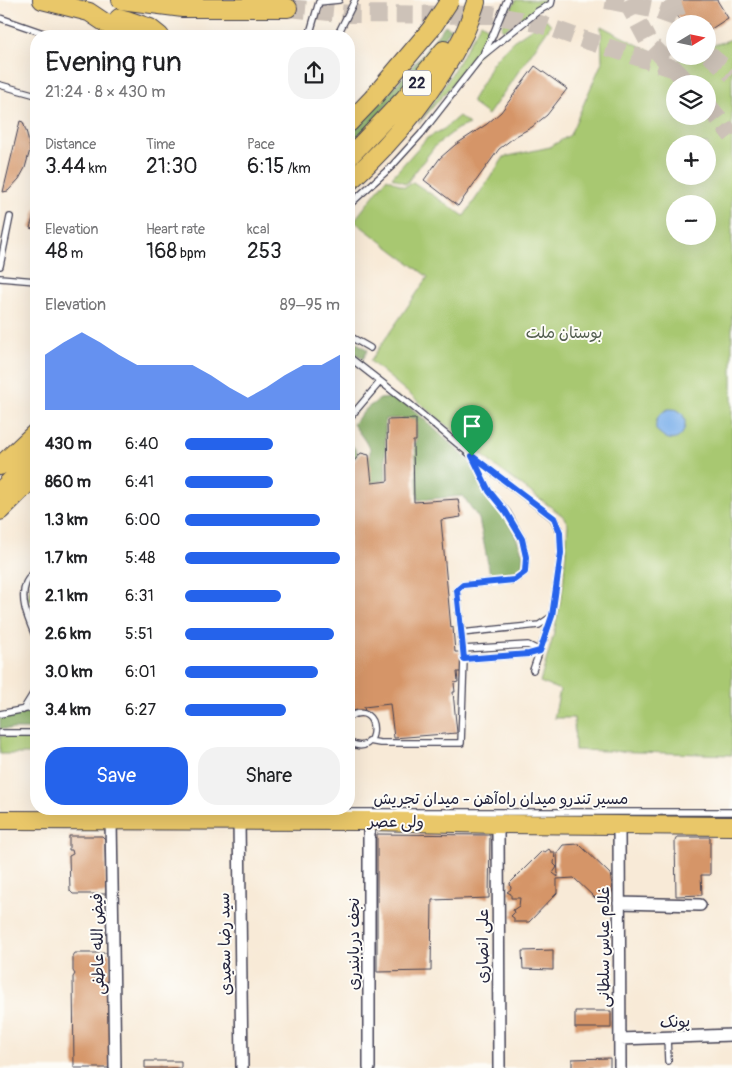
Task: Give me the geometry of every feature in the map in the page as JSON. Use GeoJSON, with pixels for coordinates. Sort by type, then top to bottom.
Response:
{"type":"FeatureCollection","features":[{"type":"Feature","properties":{"kind":"main road"},"geometry":{"type":"LineString","coordinates":[[42,0],[127,20],[152,30]]}},
{"type":"Feature","properties":{"kind":"main road"},"geometry":{"type":"LineString","coordinates":[[121,0],[183,8],[288,8]]}},
{"type":"Feature","properties":{"kind":"main road","name":"22"},"geometry":{"type":"LineString","coordinates":[[355,117],[431,29],[450,0]]}},
{"type":"Feature","properties":{"kind":"main road"},"geometry":{"type":"LineString","coordinates":[[355,176],[394,137],[427,95],[465,33],[477,1]]}},
{"type":"Feature","properties":{"kind":"main road","name":"22"},"geometry":{"type":"LineString","coordinates":[[355,151],[432,66],[477,1]]}},
{"type":"Feature","properties":{"kind":"main road"},"geometry":{"type":"LineString","coordinates":[[89,12],[115,30]]}},
{"type":"Feature","properties":{"kind":"main road"},"geometry":{"type":"LineString","coordinates":[[0,466],[30,438]]}},
{"type":"Feature","properties":{"kind":"main road"},"geometry":{"type":"LineString","coordinates":[[0,491],[30,462]]}},
{"type":"Feature","properties":{"kind":"main road"},"geometry":{"type":"LineString","coordinates":[[0,511],[30,481]]}},
{"type":"Feature","properties":{"kind":"main road","name":"ولی عصر"},"geometry":{"type":"LineString","coordinates":[[0,820],[369,821],[732,826]]}},
{"type":"Feature","properties":{"kind":"street","name":"فیض الله عاطفی"},"geometry":{"type":"LineString","coordinates":[[111,820],[115,1068]]}},
{"type":"Feature","properties":{"kind":"street","name":"سید رضا سعیدی"},"geometry":{"type":"LineString","coordinates":[[238,820],[242,1068]]}},
{"type":"Feature","properties":{"kind":"street","name":"نجف دریابندری"},"geometry":{"type":"LineString","coordinates":[[369,821],[370,1068]]}},
{"type":"Feature","properties":{"kind":"street","name":"علی انصاری"},"geometry":{"type":"LineString","coordinates":[[498,824],[499,1068]]}},
{"type":"Feature","properties":{"kind":"street","name":"غلام عباس سلطانی"},"geometry":{"type":"LineString","coordinates":[[619,825],[620,1068]]}},
{"type":"Feature","properties":{"kind":"street"},"geometry":{"type":"LineString","coordinates":[[619,903],[700,905]]}},
{"type":"Feature","properties":{"kind":"street","name":"پونک"},"geometry":{"type":"LineString","coordinates":[[620,1039],[732,1035]]}},
{"type":"Feature","properties":{"kind":"lane"},"geometry":{"type":"LineString","coordinates":[[311,30],[319,2],[339,0]]}},
{"type":"Feature","properties":{"kind":"lane"},"geometry":{"type":"LineString","coordinates":[[341,30],[355,0]]}},
{"type":"Feature","properties":{"kind":"lane"},"geometry":{"type":"LineString","coordinates":[[355,200],[392,167],[421,134],[482,56],[507,0]]}},
{"type":"Feature","properties":{"kind":"lane"},"geometry":{"type":"LineString","coordinates":[[482,56],[538,11],[551,4],[552,0]]}},
{"type":"Feature","properties":{"kind":"lane"},"geometry":{"type":"LineString","coordinates":[[0,18],[35,30]]}},
{"type":"Feature","properties":{"kind":"lane"},"geometry":{"type":"LineString","coordinates":[[0,85],[30,92]]}},
{"type":"Feature","properties":{"kind":"lane"},"geometry":{"type":"LineString","coordinates":[[0,266],[10,217]]}},
{"type":"Feature","properties":{"kind":"lane"},"geometry":{"type":"LineString","coordinates":[[0,278],[30,280]]}},
{"type":"Feature","properties":{"kind":"lane"},"geometry":{"type":"LineString","coordinates":[[355,339],[370,348]]}},
{"type":"Feature","properties":{"kind":"lane"},"geometry":{"type":"LineString","coordinates":[[355,362],[472,456],[554,518],[560,532],[561,553],[552,616],[533,670]]}},
{"type":"Feature","properties":{"kind":"lane"},"geometry":{"type":"LineString","coordinates":[[355,411],[380,382]]}},
{"type":"Feature","properties":{"kind":"lane"},"geometry":{"type":"LineString","coordinates":[[355,745],[369,741],[380,743],[461,743],[464,659],[457,590],[463,585],[514,580],[525,572],[526,557],[522,539],[506,512],[489,491],[472,456]]}},
{"type":"Feature","properties":{"kind":"lane"},"geometry":{"type":"LineString","coordinates":[[30,577],[26,582],[23,596],[25,610],[30,623]]}},
{"type":"Feature","properties":{"kind":"lane"},"geometry":{"type":"LineString","coordinates":[[461,633],[539,625],[552,616]]}},
{"type":"Feature","properties":{"kind":"lane"},"geometry":{"type":"LineString","coordinates":[[463,649],[528,645],[540,651]]}},
{"type":"Feature","properties":{"kind":"lane"},"geometry":{"type":"LineString","coordinates":[[464,659],[529,654],[540,651]]}},
{"type":"Feature","properties":{"kind":"lane"},"geometry":{"type":"LineString","coordinates":[[22,710],[30,698]]}},
{"type":"Feature","properties":{"kind":"lane"},"geometry":{"type":"LineString","coordinates":[[0,714],[30,709]]}},
{"type":"Feature","properties":{"kind":"lane"},"geometry":{"type":"LineString","coordinates":[[355,714],[365,715],[372,722],[374,732],[369,741]]}},
{"type":"Feature","properties":{"kind":"lane"},"geometry":{"type":"LineString","coordinates":[[0,733],[30,732]]}},
{"type":"Feature","properties":{"kind":"lane","name":"مسیر تندرو میدان راه‌آهن - میدان تجریش"},"geometry":{"type":"LineString","coordinates":[[355,812],[732,812]]}},
{"type":"Feature","properties":{"kind":"lane"},"geometry":{"type":"LineString","coordinates":[[668,1037],[668,1061]]}},
{"type":"Feature","properties":{"kind":"green space"},"geometry":{"type":"Polygon","coordinates":[[[516,0],[545,0],[543,5],[503,30],[501,27],[516,0]]]}},
{"type":"Feature","properties":{"kind":"green space"},"geometry":{"type":"Polygon","coordinates":[[[546,19],[551,25],[488,115],[472,103],[472,100],[491,65],[513,41],[546,19]]]}},
{"type":"Feature","properties":{"kind":"green space"},"geometry":{"type":"Polygon","coordinates":[[[481,23],[490,29],[483,49],[419,123],[442,90],[481,23]]]}},
{"type":"Feature","properties":{"kind":"green space"},"geometry":{"type":"Polygon","coordinates":[[[445,25],[451,29],[421,68],[355,138],[355,129],[423,54],[445,25]]]}},
{"type":"Feature","properties":{"kind":"green space","name":"بوستان ملت"},"geometry":{"type":"Polygon","coordinates":[[[601,26],[666,59],[666,65],[716,65],[716,44],[732,39],[732,755],[575,750],[574,718],[554,718],[560,690],[540,682],[553,637],[563,588],[568,524],[563,516],[495,466],[370,361],[428,277],[355,222],[387,178],[404,187],[413,182],[464,216],[504,157],[550,147],[570,135],[602,62],[601,26]]]}},
{"type":"Feature","properties":{"kind":"green space"},"geometry":{"type":"Polygon","coordinates":[[[459,116],[469,124],[457,129],[435,146],[406,184],[392,177],[427,138],[444,129],[459,116]]]}},
{"type":"Feature","properties":{"kind":"green space"},"geometry":{"type":"Polygon","coordinates":[[[355,342],[368,350],[363,359],[355,353],[355,342]]]}},
{"type":"Feature","properties":{"kind":"green space"},"geometry":{"type":"Polygon","coordinates":[[[397,397],[468,460],[514,532],[523,554],[522,569],[490,574],[479,519],[463,496],[418,500],[415,443],[417,441],[416,418],[385,419],[386,480],[369,483],[370,448],[355,427],[355,422],[367,408],[380,399],[397,397]]]}},
{"type":"Feature","properties":{"kind":"green space"},"geometry":{"type":"Polygon","coordinates":[[[30,712],[30,729],[0,729],[0,717],[30,712]]]}},
{"type":"Feature","properties":{"kind":"green space"},"geometry":{"type":"Polygon","coordinates":[[[0,736],[30,736],[30,754],[0,754],[0,736]]]}},
{"type":"Feature","properties":{"kind":"water"},"geometry":{"type":"Polygon","coordinates":[[[668,409],[679,411],[685,419],[682,434],[674,439],[665,438],[656,430],[658,417],[668,409]]]}},
{"type":"Feature","properties":{"kind":"building"},"geometry":{"type":"Polygon","coordinates":[[[674,0],[717,0],[728,18],[716,26],[716,15],[677,15],[670,3],[674,0]]]}},
{"type":"Feature","properties":{"kind":"building"},"geometry":{"type":"Polygon","coordinates":[[[535,66],[567,89],[547,115],[499,149],[458,206],[424,180],[440,158],[501,112],[535,66]]]}},
{"type":"Feature","properties":{"kind":"building"},"geometry":{"type":"Polygon","coordinates":[[[20,121],[23,122],[30,150],[25,168],[19,179],[8,191],[3,192],[20,121]]]}},
{"type":"Feature","properties":{"kind":"building"},"geometry":{"type":"Polygon","coordinates":[[[416,419],[416,441],[413,441],[414,502],[458,499],[461,517],[441,520],[451,628],[453,627],[455,652],[461,652],[462,672],[457,672],[458,682],[454,683],[455,692],[453,692],[457,733],[394,738],[390,704],[364,707],[365,712],[355,713],[355,460],[361,453],[369,455],[372,483],[388,481],[387,420],[416,419]]]}},
{"type":"Feature","properties":{"kind":"building"},"geometry":{"type":"Polygon","coordinates":[[[566,815],[617,815],[617,819],[566,819],[566,815]]]}},
{"type":"Feature","properties":{"kind":"building"},"geometry":{"type":"Polygon","coordinates":[[[377,834],[490,835],[489,898],[432,900],[431,971],[377,972],[377,834]]]}},
{"type":"Feature","properties":{"kind":"building"},"geometry":{"type":"Polygon","coordinates":[[[69,836],[102,836],[105,839],[106,894],[73,894],[70,891],[69,856],[73,854],[72,850],[69,850],[69,836]]]}},
{"type":"Feature","properties":{"kind":"building"},"geometry":{"type":"Polygon","coordinates":[[[677,837],[710,837],[710,875],[701,875],[702,895],[676,896],[675,841],[677,837]]]}},
{"type":"Feature","properties":{"kind":"building"},"geometry":{"type":"Polygon","coordinates":[[[579,844],[610,874],[613,890],[607,897],[595,898],[574,878],[557,879],[557,893],[529,922],[514,922],[514,918],[511,916],[514,913],[513,910],[519,906],[520,898],[511,898],[511,894],[507,892],[511,889],[510,883],[542,851],[545,852],[549,849],[551,852],[555,852],[554,864],[557,867],[553,873],[558,877],[557,853],[563,845],[579,844]]]}},
{"type":"Feature","properties":{"kind":"building"},"geometry":{"type":"Polygon","coordinates":[[[553,950],[553,970],[523,969],[522,951],[553,950]]]}},
{"type":"Feature","properties":{"kind":"building"},"geometry":{"type":"Polygon","coordinates":[[[75,953],[110,953],[110,1068],[74,1068],[73,977],[75,974],[73,971],[73,956],[75,953]]]}},
{"type":"Feature","properties":{"kind":"building"},"geometry":{"type":"Polygon","coordinates":[[[575,1011],[611,1011],[611,1028],[575,1028],[575,1011]]]}},
{"type":"Feature","properties":{"kind":"building"},"geometry":{"type":"Polygon","coordinates":[[[610,1058],[610,1068],[572,1068],[572,1059],[610,1058]]]}},
{"type":"Feature","properties":{"kind":"building"},"geometry":{"type":"Polygon","coordinates":[[[145,1061],[181,1061],[181,1068],[145,1068],[145,1061]]]}},
{"type":"Feature","properties":{"kind":"tunnel"},"geometry":{"type":"LineString","coordinates":[[606,0],[652,9],[669,15]]}},
{"type":"Feature","properties":{"kind":"tunnel"},"geometry":{"type":"LineString","coordinates":[[626,0],[649,43],[680,75]]}},
{"type":"Feature","properties":{"kind":"tunnel"},"geometry":{"type":"LineString","coordinates":[[671,0],[677,15]]}},
{"type":"Feature","properties":{"kind":"tunnel"},"geometry":{"type":"LineString","coordinates":[[288,8],[350,14],[491,15],[537,23],[675,69]]}},
{"type":"Feature","properties":{"kind":"tunnel"},"geometry":{"type":"LineString","coordinates":[[716,61],[732,74]]}},
{"type":"Feature","properties":{"kind":"tunnel"},"geometry":{"type":"LineString","coordinates":[[716,115],[732,136]]}},
{"type":"Feature","properties":{"kind":"route"},"geometry":{"type":"LineString","coordinates":[[472,456],[554,518],[560,532],[561,553],[552,616],[540,651],[529,654],[464,659],[457,590],[463,585],[514,580],[525,572],[526,557],[522,539],[506,512],[489,491],[472,456]]}}]}
